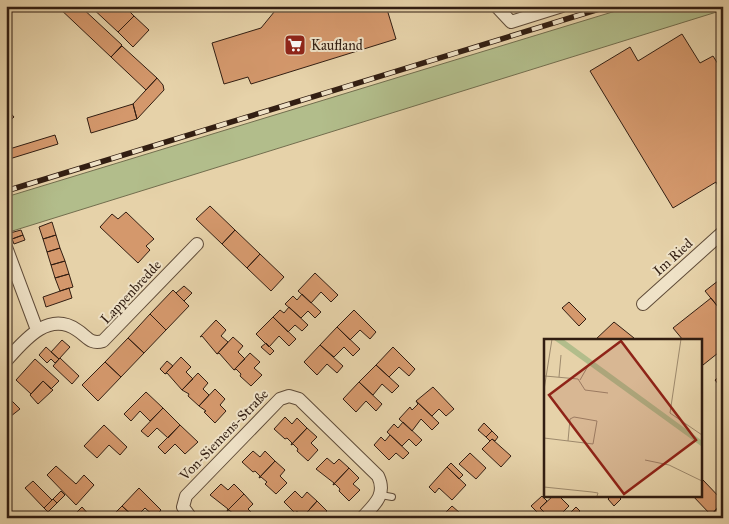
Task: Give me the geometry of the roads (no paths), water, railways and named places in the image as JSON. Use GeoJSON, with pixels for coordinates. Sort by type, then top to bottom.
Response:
{"type":"FeatureCollection","features":[{"type":"Feature","properties":{"kind":"street"},"geometry":{"type":"LineString","coordinates":[[496,6],[511,22],[562,6]]}},
{"type":"Feature","properties":{"kind":"street","name":"Im Ried"},"geometry":{"type":"LineString","coordinates":[[644,304],[723,232]]}},
{"type":"Feature","properties":{"kind":"street","name":"Lappenbredde"},"geometry":{"type":"LineString","coordinates":[[37,330],[52,325],[69,326],[91,342],[103,341],[197,244]]}},
{"type":"Feature","properties":{"kind":"street"},"geometry":{"type":"LineString","coordinates":[[6,247],[37,330],[6,361]]}},
{"type":"Feature","properties":{"kind":"street","name":"Von-Siemens-Straße"},"geometry":{"type":"LineString","coordinates":[[191,518],[183,507],[186,496],[284,396],[299,399],[378,476],[386,496],[376,503],[362,518]]}},
{"type":"Feature","properties":{"kind":"railway"},"geometry":{"type":"LineString","coordinates":[[6,191],[609,6]]}},
{"type":"Feature","properties":{"kind":"place","name":"Kaufland"},"geometry":{"type":"Point","coordinates":[295,45]}}]}
